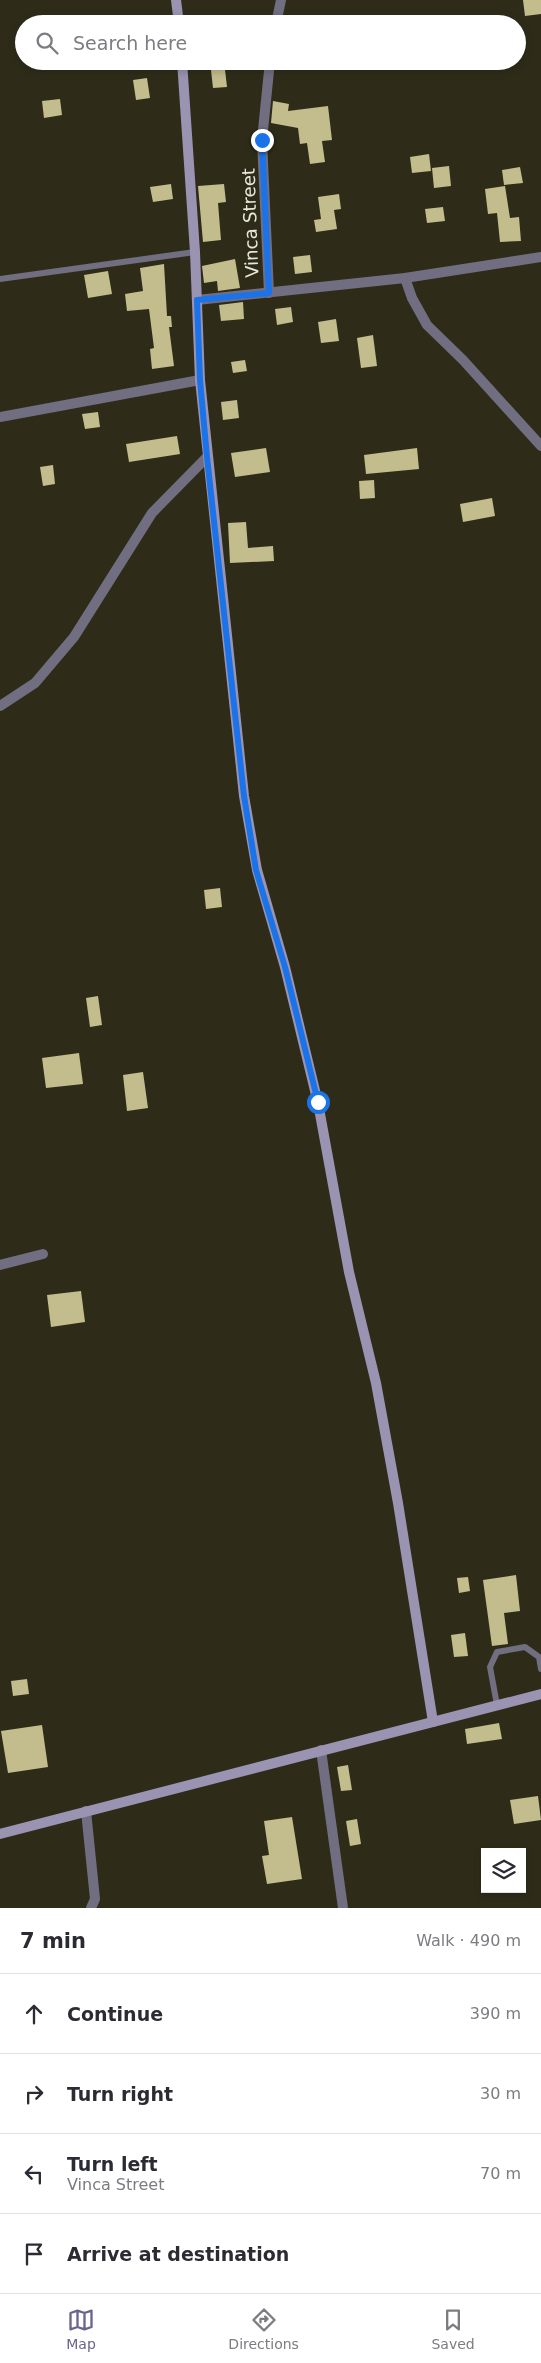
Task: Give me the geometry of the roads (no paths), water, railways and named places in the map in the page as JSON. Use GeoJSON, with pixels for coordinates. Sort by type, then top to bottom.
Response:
{"type":"FeatureCollection","features":[{"type":"Feature","properties":{"kind":"street"},"geometry":{"type":"LineString","coordinates":[[176,0],[178,15]]}},
{"type":"Feature","properties":{"kind":"street"},"geometry":{"type":"LineString","coordinates":[[278,15],[281,0]]}},
{"type":"Feature","properties":{"kind":"street"},"geometry":{"type":"LineString","coordinates":[[183,70],[195,252],[200,380],[244,796],[256,870],[285,967],[318,1102],[349,1272],[378,1392],[398,1503],[432,1722]]}},
{"type":"Feature","properties":{"kind":"street","name":"Vinca Street"},"geometry":{"type":"LineString","coordinates":[[269,70],[262,140],[269,293]]}},
{"type":"Feature","properties":{"kind":"street"},"geometry":{"type":"LineString","coordinates":[[197,300],[405,278],[541,257]]}},
{"type":"Feature","properties":{"kind":"street"},"geometry":{"type":"LineString","coordinates":[[405,278],[412,298],[428,325],[541,446]]}},
{"type":"Feature","properties":{"kind":"street"},"geometry":{"type":"LineString","coordinates":[[0,418],[200,380]]}},
{"type":"Feature","properties":{"kind":"street"},"geometry":{"type":"LineString","coordinates":[[0,706],[35,683],[74,636],[152,513],[207,457]]}},
{"type":"Feature","properties":{"kind":"street"},"geometry":{"type":"LineString","coordinates":[[0,1265],[43,1254]]}},
{"type":"Feature","properties":{"kind":"street"},"geometry":{"type":"LineString","coordinates":[[0,1834],[541,1694]]}},
{"type":"Feature","properties":{"kind":"street"},"geometry":{"type":"LineString","coordinates":[[321,1750],[343,1908]]}},
{"type":"Feature","properties":{"kind":"street"},"geometry":{"type":"LineString","coordinates":[[86,1811],[95,1899],[91,1908]]}},
{"type":"Feature","properties":{"kind":"lane"},"geometry":{"type":"LineString","coordinates":[[0,279],[195,252]]}},
{"type":"Feature","properties":{"kind":"lane"},"geometry":{"type":"LineString","coordinates":[[496,1705],[490,1667],[498,1652],[525,1647],[539,1657],[541,1669]]}}]}
